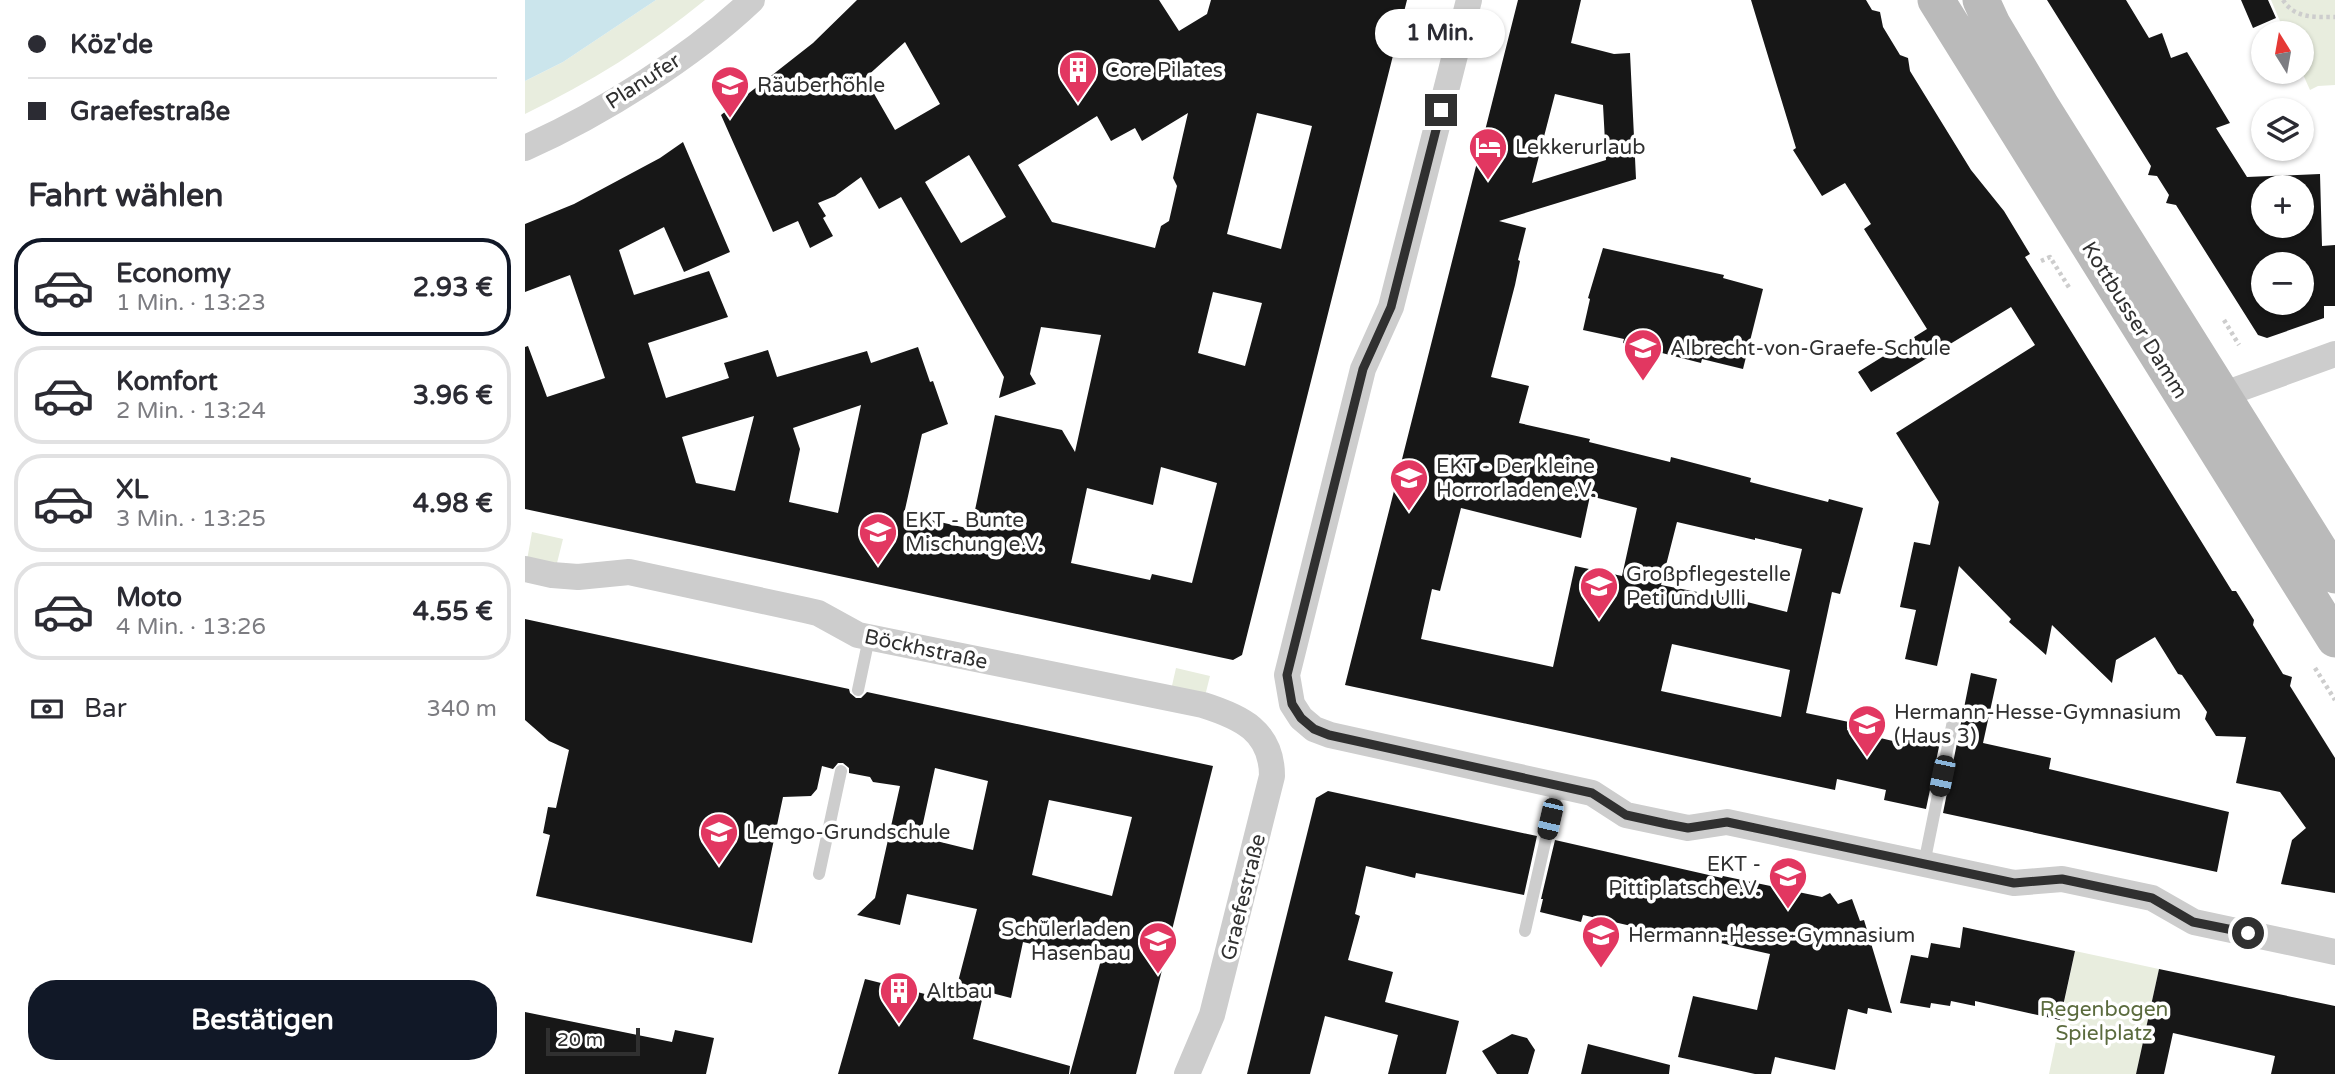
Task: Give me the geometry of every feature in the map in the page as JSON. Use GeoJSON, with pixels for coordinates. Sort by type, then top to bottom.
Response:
{"type":"FeatureCollection","features":[{"type":"Feature","properties":{"kind":"main road","name":"Kottbusser Damm"},"geometry":{"type":"LineString","coordinates":[[1936,0],[2335,639]]}},
{"type":"Feature","properties":{"kind":"main road","name":"Kottbusser Damm"},"geometry":{"type":"LineString","coordinates":[[1981,0],[1991,23],[2041,106],[2335,575]]}},
{"type":"Feature","properties":{"kind":"street","name":"Planufer"},"geometry":{"type":"LineString","coordinates":[[525,148],[586,118],[656,73],[723,26],[752,0]]}},
{"type":"Feature","properties":{"kind":"street"},"geometry":{"type":"LineString","coordinates":[[1469,0],[1391,307],[1363,369],[1287,675],[1292,704],[1301,718],[1314,729],[1359,743],[1592,793],[1626,815],[1688,828],[1727,822],[2014,883],[2062,879],[2152,898],[2193,922],[2335,952]]}},
{"type":"Feature","properties":{"kind":"street"},"geometry":{"type":"LineString","coordinates":[[2222,395],[2335,354]]}},
{"type":"Feature","properties":{"kind":"street","name":"Böckhstraße"},"geometry":{"type":"LineString","coordinates":[[525,569],[577,577],[629,572],[818,613],[858,635],[869,638],[1203,705],[1230,714],[1246,723]]}},
{"type":"Feature","properties":{"kind":"street","name":"Graefestraße"},"geometry":{"type":"LineString","coordinates":[[1187,1074],[1212,1015],[1272,776],[1272,762],[1266,747],[1259,734],[1246,723]]}},
{"type":"Feature","properties":{"kind":"lane"},"geometry":{"type":"LineString","coordinates":[[858,690],[869,638]]}},
{"type":"Feature","properties":{"kind":"lane"},"geometry":{"type":"LineString","coordinates":[[1924,864],[1953,722]]}},
{"type":"Feature","properties":{"kind":"lane"},"geometry":{"type":"LineString","coordinates":[[819,874],[841,771]]}},
{"type":"Feature","properties":{"kind":"lane"},"geometry":{"type":"LineString","coordinates":[[1525,931],[1557,785]]}},
{"type":"Feature","properties":{"kind":"path"},"geometry":{"type":"LineString","coordinates":[[2283,0],[2297,14],[2307,17],[2335,17]]}},
{"type":"Feature","properties":{"kind":"path"},"geometry":{"type":"LineString","coordinates":[[2041,261],[2050,257],[2070,289]]}},
{"type":"Feature","properties":{"kind":"path"},"geometry":{"type":"LineString","coordinates":[[2224,320],[2239,345]]}},
{"type":"Feature","properties":{"kind":"green space"},"geometry":{"type":"Polygon","coordinates":[[[656,0],[705,0],[618,63],[525,114],[525,81],[563,62],[656,0]]]}},
{"type":"Feature","properties":{"kind":"green space"},"geometry":{"type":"Polygon","coordinates":[[[2271,0],[2335,0],[2335,85],[2318,86],[2310,90],[2307,84],[2314,84],[2314,21],[2280,21],[2271,0]]]}},
{"type":"Feature","properties":{"kind":"green space"},"geometry":{"type":"Polygon","coordinates":[[[532,532],[563,539],[557,563],[527,560],[532,532]]]}},
{"type":"Feature","properties":{"kind":"green space"},"geometry":{"type":"Polygon","coordinates":[[[1176,668],[1210,676],[1205,696],[1171,690],[1176,668]]]}},
{"type":"Feature","properties":{"kind":"green space","name":"Regenbogen Spielplatz"},"geometry":{"type":"Polygon","coordinates":[[[2075,951],[2159,969],[2136,1074],[2049,1074],[2075,951]]]}},
{"type":"Feature","properties":{"kind":"water"},"geometry":{"type":"Polygon","coordinates":[[[525,0],[656,0],[563,62],[525,81],[525,0]]]}},
{"type":"Feature","properties":{"kind":"building"},"geometry":{"type":"Polygon","coordinates":[[[857,0],[1159,0],[1179,31],[1207,14],[1211,0],[1407,0],[1242,655],[1233,660],[525,509],[525,347],[528,346],[547,397],[605,378],[570,275],[525,292],[525,224],[574,204],[660,158],[683,142],[730,252],[684,272],[664,227],[619,250],[634,295],[709,271],[728,317],[648,343],[666,398],[729,378],[724,363],[768,350],[777,377],[867,351],[871,363],[918,347],[948,424],[922,434],[904,514],[971,529],[995,415],[1062,430],[1075,452],[1101,335],[1041,327],[1030,374],[1036,384],[999,398],[1004,377],[901,197],[879,209],[861,177],[835,196],[818,203],[833,236],[810,248],[798,221],[773,232],[721,115],[813,43],[857,0]],[[905,42],[865,78],[895,130],[940,104],[905,42]],[[1188,113],[1142,141],[1135,128],[1111,141],[1097,116],[1018,165],[1052,222],[1155,248],[1161,226],[1169,221],[1177,186],[1173,178],[1188,113]],[[1257,113],[1227,234],[1281,249],[1312,126],[1257,113]],[[969,155],[925,182],[961,243],[1006,217],[969,155]],[[1213,292],[1198,353],[1245,366],[1262,303],[1213,292]],[[861,405],[793,428],[800,449],[789,502],[838,513],[861,405]],[[754,416],[682,437],[696,483],[735,491],[754,416]],[[1161,467],[1153,505],[1087,488],[1071,563],[1150,580],[1152,574],[1192,583],[1217,483],[1161,467]]]}},
{"type":"Feature","properties":{"kind":"building"},"geometry":{"type":"Polygon","coordinates":[[[1518,0],[1581,0],[1571,43],[1614,54],[1630,53],[1636,179],[1499,221],[1526,228],[1515,285],[1491,377],[1529,386],[1519,423],[1590,439],[1589,442],[1670,462],[1671,457],[1751,478],[1750,482],[1863,508],[1840,594],[1832,592],[1806,713],[1849,722],[1847,730],[1897,742],[1898,734],[1940,742],[1926,809],[1884,800],[1886,790],[1837,779],[1835,790],[1345,685],[1518,0]],[[1555,94],[1532,183],[1606,160],[1603,105],[1555,94]],[[1590,496],[1581,538],[1461,508],[1440,591],[1432,589],[1421,639],[1553,667],[1575,566],[1622,576],[1637,508],[1590,496]],[[1677,522],[1661,585],[1787,612],[1802,549],[1677,522]],[[1672,644],[1661,691],[1781,717],[1790,670],[1672,644]]]}},
{"type":"Feature","properties":{"kind":"building"},"geometry":{"type":"Polygon","coordinates":[[[1751,0],[1866,0],[1872,10],[1880,12],[1883,27],[1900,55],[1908,58],[1910,71],[1971,170],[2004,211],[2030,254],[2025,257],[2232,591],[2236,591],[2254,620],[2253,625],[2283,674],[2292,677],[2290,686],[2335,758],[2335,893],[2281,884],[2292,840],[2306,828],[2280,792],[2236,783],[2246,737],[2216,736],[2205,719],[2207,712],[2182,675],[2178,674],[2155,637],[2116,660],[2112,683],[2052,625],[2046,655],[2009,622],[2011,619],[1959,566],[1937,666],[1905,659],[1916,610],[1900,607],[1914,542],[1930,545],[1939,502],[1896,433],[2035,345],[2011,307],[1871,392],[1858,372],[1927,329],[1864,229],[1871,224],[1845,183],[1822,196],[1793,150],[1796,148],[1751,0]]]}},
{"type":"Feature","properties":{"kind":"building"},"geometry":{"type":"Polygon","coordinates":[[[2047,0],[2126,0],[2149,38],[2162,33],[2171,58],[2187,52],[2230,123],[2216,128],[2247,177],[2251,177],[2251,238],[2314,238],[2314,175],[2296,175],[2320,174],[2322,246],[2335,245],[2335,306],[2324,306],[2324,318],[2267,338],[2258,335],[2176,205],[2166,203],[2169,195],[2157,176],[2148,175],[2151,166],[2047,0]]]}},
{"type":"Feature","properties":{"kind":"building"},"geometry":{"type":"Polygon","coordinates":[[[2241,0],[2268,0],[2276,18],[2269,21],[2251,21],[2251,23],[2241,0]]]}},
{"type":"Feature","properties":{"kind":"building"},"geometry":{"type":"Polygon","coordinates":[[[1603,248],[1724,275],[1723,278],[1763,289],[1743,369],[1702,359],[1701,363],[1623,343],[1624,339],[1583,330],[1590,299],[1588,298],[1603,248]]]}},
{"type":"Feature","properties":{"kind":"building"},"geometry":{"type":"Polygon","coordinates":[[[525,619],[849,689],[856,698],[861,698],[867,692],[1213,766],[1136,1074],[1070,1074],[1101,960],[1023,942],[1011,998],[984,991],[973,1039],[1070,1066],[1069,1074],[838,1074],[865,979],[953,1001],[977,909],[907,894],[900,925],[857,915],[875,898],[900,786],[873,782],[870,777],[849,773],[849,768],[838,763],[833,769],[822,766],[817,789],[811,796],[783,797],[752,943],[536,896],[550,835],[543,833],[548,807],[556,808],[569,750],[549,741],[525,720],[525,619]],[[935,768],[920,837],[973,850],[988,781],[935,768]],[[1049,800],[1032,875],[1112,896],[1132,817],[1049,800]]]}},
{"type":"Feature","properties":{"kind":"building"},"geometry":{"type":"Polygon","coordinates":[[[1971,673],[1997,679],[1983,743],[2051,758],[2049,769],[2229,812],[2217,872],[1943,813],[1971,673]]]}},
{"type":"Feature","properties":{"kind":"building"},"geometry":{"type":"Polygon","coordinates":[[[1328,791],[1537,836],[1524,895],[1416,873],[1415,878],[1366,866],[1355,914],[1360,916],[1348,960],[1393,972],[1385,1002],[1459,1021],[1446,1074],[1388,1074],[1398,1035],[1325,1016],[1310,1074],[1247,1074],[1316,798],[1328,791]]]}},
{"type":"Feature","properties":{"kind":"building"},"geometry":{"type":"Polygon","coordinates":[[[1555,840],[1722,878],[1723,876],[1822,897],[1830,893],[1838,904],[1852,899],[1860,921],[1864,920],[1892,1013],[1868,1008],[1867,1014],[1848,1009],[1835,1070],[1775,1057],[1771,1074],[1755,1074],[1678,1057],[1693,996],[1757,1010],[1770,954],[1707,940],[1706,943],[1583,915],[1581,922],[1540,912],[1555,840]]]}},
{"type":"Feature","properties":{"kind":"building"},"geometry":{"type":"Polygon","coordinates":[[[1963,927],[2075,951],[2060,1020],[1975,1001],[1975,1006],[1951,1001],[1950,1006],[1931,1003],[1930,1008],[1900,1003],[1911,955],[1928,958],[1931,943],[1960,948],[1963,927]]]}},
{"type":"Feature","properties":{"kind":"building"},"geometry":{"type":"Polygon","coordinates":[[[2159,969],[2335,1006],[2335,1074],[2271,1074],[2275,1056],[2173,1033],[2164,1074],[2136,1074],[2159,969]]]}},
{"type":"Feature","properties":{"kind":"building"},"geometry":{"type":"Polygon","coordinates":[[[525,1012],[672,1042],[675,1030],[714,1038],[706,1074],[525,1074],[525,1012]]]}},
{"type":"Feature","properties":{"kind":"building"},"geometry":{"type":"Polygon","coordinates":[[[1512,1034],[1527,1038],[1535,1050],[1528,1074],[1497,1074],[1482,1051],[1512,1034]]]}},
{"type":"Feature","properties":{"kind":"building"},"geometry":{"type":"Polygon","coordinates":[[[1588,1044],[1670,1065],[1669,1074],[1581,1074],[1588,1044]]]}},
{"type":"Feature","properties":{"kind":"place","name":"Core Pilates"},"geometry":{"type":"Point","coordinates":[1078,104]}},
{"type":"Feature","properties":{"kind":"place","name":"Räuberhöhle"},"geometry":{"type":"Point","coordinates":[730,119]}},
{"type":"Feature","properties":{"kind":"place","name":"Lekkerurlaub"},"geometry":{"type":"Point","coordinates":[1488,181]}},
{"type":"Feature","properties":{"kind":"place","name":"Albrecht-von-Graefe-Schule"},"geometry":{"type":"Point","coordinates":[1643,382]}},
{"type":"Feature","properties":{"kind":"place","name":"EKT - Der kleine Horrorladen e.V."},"geometry":{"type":"Point","coordinates":[1409,512]}},
{"type":"Feature","properties":{"kind":"place","name":"EKT - Bunte Mischung e.V."},"geometry":{"type":"Point","coordinates":[878,566]}},
{"type":"Feature","properties":{"kind":"place","name":"Großpflegestelle Peti und Ulli"},"geometry":{"type":"Point","coordinates":[1599,620]}},
{"type":"Feature","properties":{"kind":"place","name":"Hermann-Hesse-Gymnasium (Haus 3)"},"geometry":{"type":"Point","coordinates":[1867,758]}},
{"type":"Feature","properties":{"kind":"place","name":"Lemgo-Grundschule"},"geometry":{"type":"Point","coordinates":[719,866]}},
{"type":"Feature","properties":{"kind":"place","name":"EKT - Pittiplatsch e.V."},"geometry":{"type":"Point","coordinates":[1788,910]}},
{"type":"Feature","properties":{"kind":"place","name":"Hermann-Hesse-Gymnasium"},"geometry":{"type":"Point","coordinates":[1601,969]}},
{"type":"Feature","properties":{"kind":"place","name":"Schülerladen Hasenbau"},"geometry":{"type":"Point","coordinates":[1158,975]}},
{"type":"Feature","properties":{"kind":"place","name":"Altbau"},"geometry":{"type":"Point","coordinates":[899,1025]}},
{"type":"Feature","properties":{"kind":"route"},"geometry":{"type":"LineString","coordinates":[[1441,110],[1391,307],[1363,369],[1287,675],[1292,704],[1301,718],[1314,729],[1359,743],[1592,793],[1626,815],[1688,828],[1727,822],[2014,883],[2062,879],[2152,898],[2193,922],[2248,933]]}}]}
